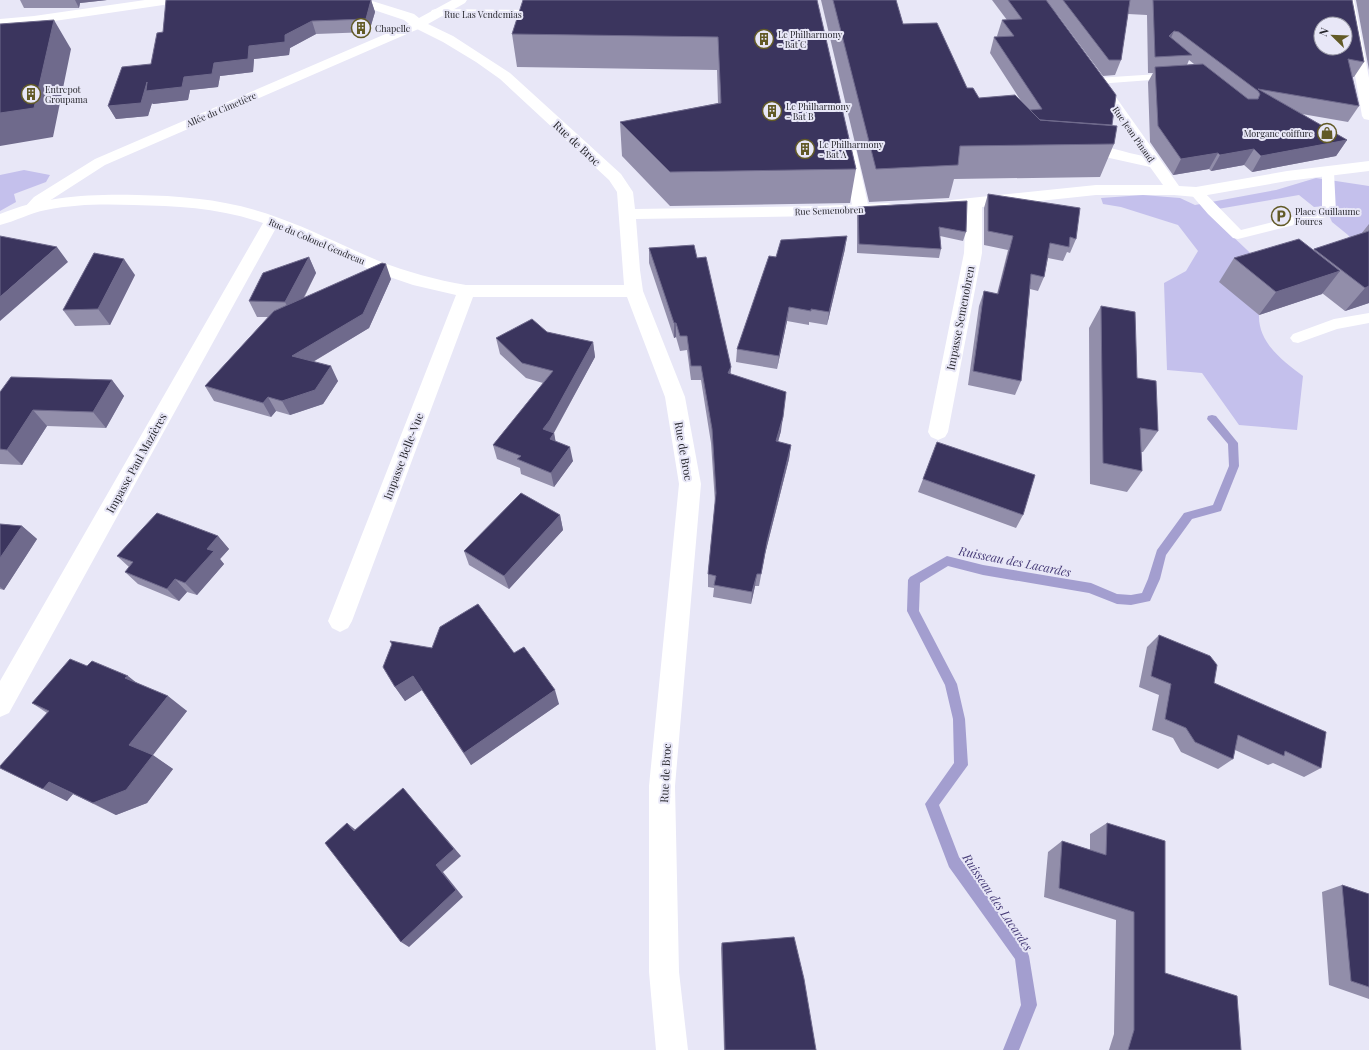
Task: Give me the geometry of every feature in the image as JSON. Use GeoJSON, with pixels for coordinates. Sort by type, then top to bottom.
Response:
{"type":"FeatureCollection","features":[{"type":"Feature","properties":{"kind":"street"},"geometry":{"type":"LineString","coordinates":[[0,23],[34,20],[143,2],[170,0]]}},
{"type":"Feature","properties":{"kind":"street","name":"Rue de Broc"},"geometry":{"type":"LineString","coordinates":[[357,0],[409,17],[418,24],[448,38],[505,76],[615,177],[625,192],[634,291],[675,397],[690,484],[662,786],[664,972],[672,1050]]}},
{"type":"Feature","properties":{"kind":"street","name":"Allée du Cimetière"},"geometry":{"type":"LineString","coordinates":[[32,208],[40,200],[100,162],[418,24],[460,0]]}},
{"type":"Feature","properties":{"kind":"street"},"geometry":{"type":"LineString","coordinates":[[1348,0],[1369,116]]}},
{"type":"Feature","properties":{"kind":"street","name":"Rue Las Vendemias"},"geometry":{"type":"LineString","coordinates":[[436,13],[563,14]]}},
{"type":"Feature","properties":{"kind":"street","name":"Rue Jean Pinaud"},"geometry":{"type":"LineString","coordinates":[[1088,69],[1174,190]]}},
{"type":"Feature","properties":{"kind":"street"},"geometry":{"type":"LineString","coordinates":[[846,140],[861,209]]}},
{"type":"Feature","properties":{"kind":"street"},"geometry":{"type":"LineString","coordinates":[[1065,149],[1096,150],[1156,164]]}},
{"type":"Feature","properties":{"kind":"street"},"geometry":{"type":"LineString","coordinates":[[1174,190],[1196,192],[1287,176],[1369,166]]}},
{"type":"Feature","properties":{"kind":"street","name":"Rue Semenobren"},"geometry":{"type":"LineString","coordinates":[[627,214],[861,209],[974,203],[1096,190],[1174,190]]}},
{"type":"Feature","properties":{"kind":"street","name":"Rue du Colonel Gendreau"},"geometry":{"type":"LineString","coordinates":[[0,220],[32,208],[76,201],[107,199],[180,201],[219,206],[272,221],[375,265],[442,287],[466,291],[634,291]]}},
{"type":"Feature","properties":{"kind":"street","name":"Impasse Semenobren"},"geometry":{"type":"LineString","coordinates":[[938,432],[973,253],[975,217],[974,203]]}},
{"type":"Feature","properties":{"kind":"street","name":"Impasse Paul Mazières"},"geometry":{"type":"LineString","coordinates":[[0,705],[272,221]]}},
{"type":"Feature","properties":{"kind":"street","name":"Impasse Belle-Vue"},"geometry":{"type":"LineString","coordinates":[[340,622],[466,291]]}},
{"type":"Feature","properties":{"kind":"lane"},"geometry":{"type":"LineString","coordinates":[[1097,81],[1189,75]]}},
{"type":"Feature","properties":{"kind":"lane"},"geometry":{"type":"LineString","coordinates":[[1196,192],[1238,235],[1329,212],[1328,172]]}},
{"type":"Feature","properties":{"kind":"lane"},"geometry":{"type":"LineString","coordinates":[[1298,338],[1334,324],[1369,318]]}},
{"type":"Feature","properties":{"kind":"shaded area"},"geometry":{"type":"Polygon","coordinates":[[[24,170],[50,175],[46,182],[14,194],[16,202],[0,211],[0,175],[24,170]]]}},
{"type":"Feature","properties":{"kind":"shaded area"},"geometry":{"type":"Polygon","coordinates":[[[1316,178],[1369,186],[1369,245],[1354,243],[1348,235],[1332,222],[1325,206],[1314,207],[1299,195],[1206,211],[1266,268],[1240,298],[1259,315],[1260,325],[1267,343],[1280,357],[1303,376],[1297,430],[1239,425],[1202,373],[1167,370],[1164,283],[1186,271],[1198,251],[1178,225],[1121,207],[1103,204],[1101,198],[1143,195],[1180,198],[1195,205],[1276,190],[1316,178]]]}},
{"type":"Feature","properties":{"kind":"building"},"geometry":{"type":"Polygon","coordinates":[[[166,0],[371,0],[366,19],[312,21],[285,35],[285,42],[249,46],[248,59],[214,63],[212,74],[184,77],[182,87],[146,91],[147,82],[141,103],[108,106],[122,67],[151,64],[157,33],[163,32],[166,0]]]}},
{"type":"Feature","properties":{"kind":"building"},"geometry":{"type":"Polygon","coordinates":[[[523,0],[817,0],[856,169],[670,172],[620,122],[721,103],[718,37],[512,34],[523,0]]]}},
{"type":"Feature","properties":{"kind":"building"},"geometry":{"type":"Polygon","coordinates":[[[833,0],[896,0],[903,24],[937,23],[967,88],[973,88],[979,98],[1015,95],[1040,120],[1117,126],[1114,144],[960,146],[958,165],[876,169],[833,0]]]}},
{"type":"Feature","properties":{"kind":"building"},"geometry":{"type":"Polygon","coordinates":[[[1008,0],[1046,0],[1116,95],[1112,125],[1040,120],[1030,110],[1042,109],[994,37],[1014,36],[1002,20],[1022,19],[1008,0]]]}},
{"type":"Feature","properties":{"kind":"building"},"geometry":{"type":"Polygon","coordinates":[[[1063,0],[1130,0],[1121,60],[1109,60],[1063,0]]]}},
{"type":"Feature","properties":{"kind":"building"},"geometry":{"type":"Polygon","coordinates":[[[1153,0],[1352,0],[1364,62],[1348,59],[1359,106],[1258,89],[1347,140],[1261,156],[1254,149],[1220,155],[1218,153],[1181,159],[1158,126],[1155,67],[1203,64],[1248,99],[1258,99],[1260,94],[1179,32],[1174,31],[1169,36],[1192,55],[1155,57],[1153,0]]]}},
{"type":"Feature","properties":{"kind":"building"},"geometry":{"type":"Polygon","coordinates":[[[54,20],[34,108],[0,113],[0,24],[54,20]]]}},
{"type":"Feature","properties":{"kind":"building"},"geometry":{"type":"Polygon","coordinates":[[[988,194],[1080,208],[1076,239],[1070,237],[1069,247],[1050,243],[1044,277],[1031,274],[1021,381],[973,371],[984,291],[998,294],[1013,236],[988,231],[988,194]]]}},
{"type":"Feature","properties":{"kind":"building"},"geometry":{"type":"Polygon","coordinates":[[[967,201],[966,232],[939,227],[941,249],[859,244],[858,207],[967,201]]]}},
{"type":"Feature","properties":{"kind":"building"},"geometry":{"type":"Polygon","coordinates":[[[1369,231],[1369,286],[1365,288],[1314,249],[1369,231]]]}},
{"type":"Feature","properties":{"kind":"building"},"geometry":{"type":"Polygon","coordinates":[[[0,236],[57,247],[0,297],[0,236]]]}},
{"type":"Feature","properties":{"kind":"building"},"geometry":{"type":"Polygon","coordinates":[[[847,236],[829,312],[811,309],[811,311],[789,307],[779,356],[737,349],[769,256],[776,257],[781,240],[847,236]]]}},
{"type":"Feature","properties":{"kind":"building"},"geometry":{"type":"Polygon","coordinates":[[[1299,239],[1340,271],[1276,292],[1234,258],[1299,239]]]}},
{"type":"Feature","properties":{"kind":"building"},"geometry":{"type":"Polygon","coordinates":[[[694,245],[697,258],[706,257],[731,367],[728,373],[786,392],[783,417],[776,441],[791,445],[767,542],[761,574],[757,574],[752,592],[714,585],[716,576],[708,574],[716,493],[712,429],[701,366],[691,366],[687,336],[680,336],[676,323],[674,323],[649,248],[694,245]]]}},
{"type":"Feature","properties":{"kind":"building"},"geometry":{"type":"Polygon","coordinates":[[[94,253],[124,259],[98,309],[63,310],[94,253]]]}},
{"type":"Feature","properties":{"kind":"building"},"geometry":{"type":"Polygon","coordinates":[[[309,257],[285,302],[249,301],[263,273],[309,257]]]}},
{"type":"Feature","properties":{"kind":"building"},"geometry":{"type":"Polygon","coordinates":[[[382,263],[386,264],[363,314],[292,356],[331,366],[315,390],[282,401],[268,397],[263,403],[205,386],[274,311],[382,263]]]}},
{"type":"Feature","properties":{"kind":"building"},"geometry":{"type":"Polygon","coordinates":[[[1101,306],[1135,312],[1137,378],[1156,381],[1158,431],[1140,428],[1142,471],[1103,463],[1101,306]]]}},
{"type":"Feature","properties":{"kind":"building"},"geometry":{"type":"Polygon","coordinates":[[[532,319],[547,332],[593,342],[550,420],[543,429],[554,433],[550,439],[570,447],[551,473],[517,459],[521,456],[493,445],[553,371],[522,363],[496,338],[532,319]]]}},
{"type":"Feature","properties":{"kind":"building"},"geometry":{"type":"Polygon","coordinates":[[[11,377],[112,380],[93,412],[33,410],[7,450],[0,449],[0,392],[11,377]]]}},
{"type":"Feature","properties":{"kind":"building"},"geometry":{"type":"Polygon","coordinates":[[[937,442],[1035,475],[1023,515],[923,479],[937,442]]]}},
{"type":"Feature","properties":{"kind":"building"},"geometry":{"type":"Polygon","coordinates":[[[521,493],[560,515],[504,576],[464,551],[521,493]]]}},
{"type":"Feature","properties":{"kind":"building"},"geometry":{"type":"Polygon","coordinates":[[[157,513],[218,536],[207,549],[214,551],[185,583],[175,579],[167,589],[125,572],[133,562],[117,556],[157,513]]]}},
{"type":"Feature","properties":{"kind":"building"},"geometry":{"type":"Polygon","coordinates":[[[0,524],[22,526],[0,558],[0,524]]]}},
{"type":"Feature","properties":{"kind":"building"},"geometry":{"type":"Polygon","coordinates":[[[478,604],[514,653],[524,647],[555,690],[464,753],[413,676],[395,687],[383,667],[392,644],[390,641],[432,648],[440,627],[478,604]]]}},
{"type":"Feature","properties":{"kind":"building"},"geometry":{"type":"Polygon","coordinates":[[[1159,635],[1210,656],[1217,665],[1214,683],[1326,732],[1321,768],[1285,751],[1284,756],[1238,735],[1233,759],[1195,742],[1186,728],[1165,719],[1171,684],[1151,676],[1159,635]]]}},
{"type":"Feature","properties":{"kind":"building"},"geometry":{"type":"Polygon","coordinates":[[[70,659],[87,666],[92,661],[128,676],[125,678],[168,696],[129,745],[153,755],[126,790],[93,803],[49,782],[43,789],[0,768],[0,766],[49,711],[32,703],[70,659]]]}},
{"type":"Feature","properties":{"kind":"building"},"geometry":{"type":"Polygon","coordinates":[[[403,788],[454,849],[436,865],[456,890],[401,942],[325,843],[347,823],[354,831],[403,788]]]}},
{"type":"Feature","properties":{"kind":"building"},"geometry":{"type":"Polygon","coordinates":[[[1107,823],[1165,841],[1165,973],[1237,996],[1241,1050],[1128,1050],[1134,1030],[1134,912],[1059,888],[1062,841],[1106,855],[1107,823]]]}},
{"type":"Feature","properties":{"kind":"building"},"geometry":{"type":"Polygon","coordinates":[[[1342,885],[1369,894],[1369,987],[1351,981],[1342,885]]]}},
{"type":"Feature","properties":{"kind":"building"},"geometry":{"type":"Polygon","coordinates":[[[794,937],[804,979],[816,1050],[725,1050],[722,943],[794,937]]]}},
{"type":"Feature","properties":{"kind":"waterway","name":"Ruisseau des Lacardes"},"geometry":{"type":"LineString","coordinates":[[1011,1050],[1029,1005],[1022,956],[954,862],[932,804],[961,765],[959,719],[951,684],[913,611],[914,580],[947,561],[983,570],[1091,588],[1117,599],[1131,600],[1146,597],[1154,579],[1161,553],[1188,516],[1217,508],[1234,466],[1233,443],[1212,419]]}},
{"type":"Feature","properties":{"kind":"place","name":"Chapelle"},"geometry":{"type":"Point","coordinates":[361,28]}},
{"type":"Feature","properties":{"kind":"place","name":"Le Philharmony - Bat C"},"geometry":{"type":"Point","coordinates":[764,39]}},
{"type":"Feature","properties":{"kind":"place","name":"Entrepot Groupama"},"geometry":{"type":"Point","coordinates":[31,94]}},
{"type":"Feature","properties":{"kind":"place","name":"Le Philharmony - Bat B"},"geometry":{"type":"Point","coordinates":[772,111]}},
{"type":"Feature","properties":{"kind":"place","name":"Morgane coiffure"},"geometry":{"type":"Point","coordinates":[1327,133]}},
{"type":"Feature","properties":{"kind":"place","name":"Le Philharmony - Bat A"},"geometry":{"type":"Point","coordinates":[805,149]}},
{"type":"Feature","properties":{"kind":"place","name":"Place Guillaume Foures"},"geometry":{"type":"Point","coordinates":[1281,216]}}]}
